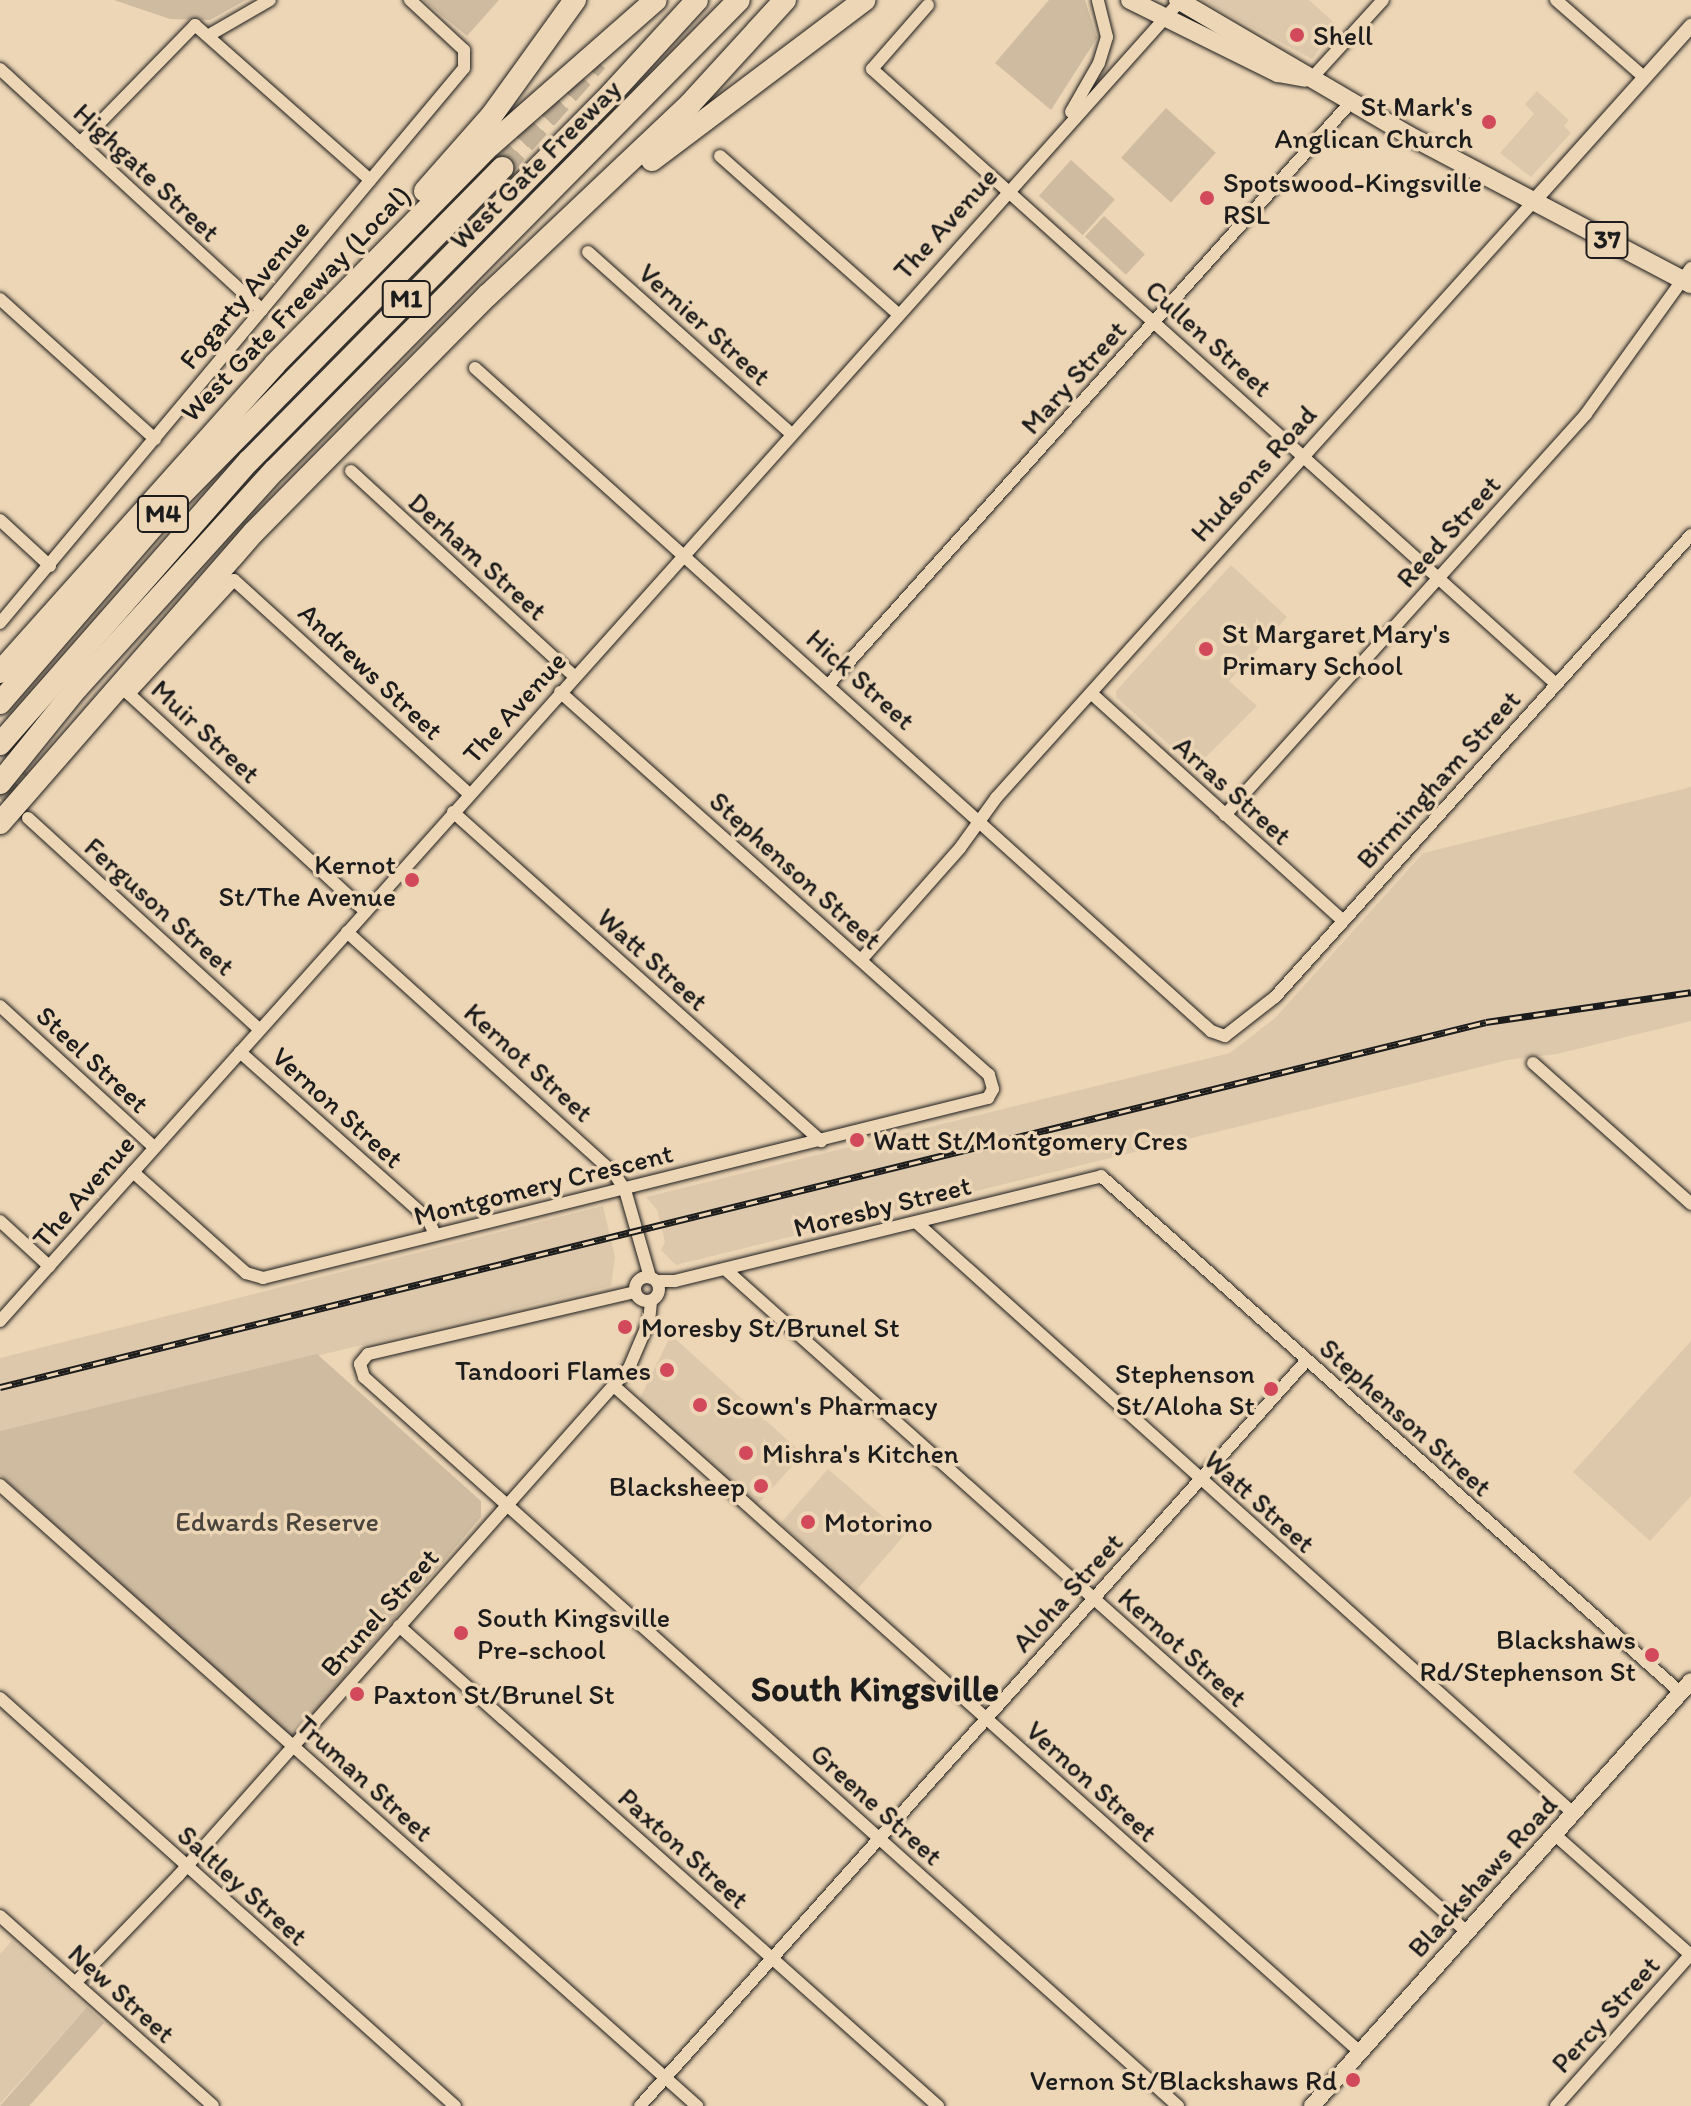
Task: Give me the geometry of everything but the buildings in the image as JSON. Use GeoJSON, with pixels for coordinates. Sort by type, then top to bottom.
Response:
{"type":"FeatureCollection","features":[{"type":"Feature","properties":{"kind":"highway"},"geometry":{"type":"LineString","coordinates":[[275,364],[492,115],[575,0]]}},
{"type":"Feature","properties":{"kind":"highway"},"geometry":{"type":"LineString","coordinates":[[556,88],[641,0]]}},
{"type":"Feature","properties":{"kind":"highway","name":"West Gate Freeway (Local)"},"geometry":{"type":"LineString","coordinates":[[0,672],[275,364],[485,150],[656,0]]}},
{"type":"Feature","properties":{"kind":"highway","name":"M1"},"geometry":{"type":"LineString","coordinates":[[0,744],[270,440],[611,94],[697,0]]}},
{"type":"Feature","properties":{"kind":"highway","name":"West Gate Freeway"},"geometry":{"type":"LineString","coordinates":[[175,579],[327,416],[739,0]]}},
{"type":"Feature","properties":{"kind":"highway","name":"M1"},"geometry":{"type":"LineString","coordinates":[[0,821],[166,629],[398,385],[690,104],[785,0]]}},
{"type":"Feature","properties":{"kind":"highway"},"geometry":{"type":"LineString","coordinates":[[398,385],[671,143],[864,0]]}},
{"type":"Feature","properties":{"kind":"highway","name":"M4"},"geometry":{"type":"LineString","coordinates":[[0,703],[175,501],[502,168]]}},
{"type":"Feature","properties":{"kind":"highway","name":"M1"},"geometry":{"type":"LineString","coordinates":[[0,783],[175,579]]}},
{"type":"Feature","properties":{"kind":"highway","name":"M1"},"geometry":{"type":"LineString","coordinates":[[0,821],[125,656],[175,579]]}},
{"type":"Feature","properties":{"kind":"main road","name":"37"},"geometry":{"type":"LineString","coordinates":[[1130,0],[1278,73],[1309,80]]}},
{"type":"Feature","properties":{"kind":"main road","name":"37"},"geometry":{"type":"LineString","coordinates":[[1179,0],[1286,61],[1309,80],[1350,103],[1533,202],[1688,277]]}},
{"type":"Feature","properties":{"kind":"main road","name":"Blackshaws Road"},"geometry":{"type":"LineString","coordinates":[[1314,2105],[1686,1687]]}},
{"type":"Feature","properties":{"kind":"street"},"geometry":{"type":"LineString","coordinates":[[80,143],[187,28],[205,30],[270,0]]}},
{"type":"Feature","properties":{"kind":"street","name":"Fogarty Avenue"},"geometry":{"type":"LineString","coordinates":[[0,623],[464,68],[464,50],[410,0]]}},
{"type":"Feature","properties":{"kind":"street","name":"The Avenue"},"geometry":{"type":"LineString","coordinates":[[1064,125],[1099,63],[1107,37],[1098,0]]}},
{"type":"Feature","properties":{"kind":"street","name":"The Avenue"},"geometry":{"type":"LineString","coordinates":[[0,1321],[685,554],[789,432],[1179,0]]}},
{"type":"Feature","properties":{"kind":"street"},"geometry":{"type":"LineString","coordinates":[[1309,80],[1383,0]]}},
{"type":"Feature","properties":{"kind":"street"},"geometry":{"type":"LineString","coordinates":[[1556,0],[1645,78]]}},
{"type":"Feature","properties":{"kind":"street","name":"Cullen Street"},"geometry":{"type":"LineString","coordinates":[[928,5],[872,69],[1008,188],[1556,684]]}},
{"type":"Feature","properties":{"kind":"street","name":"Hudsons Road"},"geometry":{"type":"LineString","coordinates":[[861,960],[1091,693],[1691,26]]}},
{"type":"Feature","properties":{"kind":"street"},"geometry":{"type":"LineString","coordinates":[[205,30],[370,180]]}},
{"type":"Feature","properties":{"kind":"street","name":"Highgate Street"},"geometry":{"type":"LineString","coordinates":[[0,69],[262,310]]}},
{"type":"Feature","properties":{"kind":"street","name":"Mary Street"},"geometry":{"type":"LineString","coordinates":[[830,683],[1350,103]]}},
{"type":"Feature","properties":{"kind":"street"},"geometry":{"type":"LineString","coordinates":[[720,156],[897,313]]}},
{"type":"Feature","properties":{"kind":"street","name":"Vernier Street"},"geometry":{"type":"LineString","coordinates":[[588,252],[789,432]]}},
{"type":"Feature","properties":{"kind":"street","name":"Reed Street"},"geometry":{"type":"LineString","coordinates":[[1225,815],[1586,414],[1688,277]]}},
{"type":"Feature","properties":{"kind":"street"},"geometry":{"type":"LineString","coordinates":[[0,299],[155,439]]}},
{"type":"Feature","properties":{"kind":"street","name":"Hick Street"},"geometry":{"type":"LineString","coordinates":[[475,368],[830,683],[1211,1031]]}},
{"type":"Feature","properties":{"kind":"street","name":"Derham Street"},"geometry":{"type":"LineString","coordinates":[[351,471],[574,676]]}},
{"type":"Feature","properties":{"kind":"street"},"geometry":{"type":"LineString","coordinates":[[0,520],[50,566]]}},
{"type":"Feature","properties":{"kind":"street","name":"Birmingham Street"},"geometry":{"type":"LineString","coordinates":[[1211,1031],[1225,1036],[1256,1016],[1691,535]]}},
{"type":"Feature","properties":{"kind":"street","name":"Muir Street"},"geometry":{"type":"LineString","coordinates":[[239,583],[234,580],[129,694],[365,911]]}},
{"type":"Feature","properties":{"kind":"street","name":"Andrews Street"},"geometry":{"type":"LineString","coordinates":[[239,583],[469,794]]}},
{"type":"Feature","properties":{"kind":"street","name":"Stephenson Street"},"geometry":{"type":"LineString","coordinates":[[560,692],[989,1075],[993,1089]]}},
{"type":"Feature","properties":{"kind":"street","name":"Arras Street"},"geometry":{"type":"LineString","coordinates":[[1091,693],[1343,921]]}},
{"type":"Feature","properties":{"kind":"street","name":"Watt Street"},"geometry":{"type":"LineString","coordinates":[[453,812],[821,1141]]}},
{"type":"Feature","properties":{"kind":"street","name":"Ferguson Street"},"geometry":{"type":"LineString","coordinates":[[28,818],[259,1029]]}},
{"type":"Feature","properties":{"kind":"street","name":"Kernot Street"},"geometry":{"type":"LineString","coordinates":[[347,932],[603,1160],[625,1190],[641,1254],[652,1282]]}},
{"type":"Feature","properties":{"kind":"street","name":"Steel Street"},"geometry":{"type":"LineString","coordinates":[[0,1006],[154,1147]]}},
{"type":"Feature","properties":{"kind":"street","name":"Vernon Street"},"geometry":{"type":"LineString","coordinates":[[240,1052],[428,1219],[435,1235]]}},
{"type":"Feature","properties":{"kind":"street"},"geometry":{"type":"LineString","coordinates":[[1533,1063],[1691,1204]]}},
{"type":"Feature","properties":{"kind":"street","name":"Montgomery Crescent"},"geometry":{"type":"LineString","coordinates":[[133,1172],[254,1277],[984,1101],[993,1089]]}},
{"type":"Feature","properties":{"kind":"street","name":"Stephenson Street"},"geometry":{"type":"LineString","coordinates":[[1101,1176],[1307,1360],[1686,1687]]}},
{"type":"Feature","properties":{"kind":"street","name":"Moresby Street"},"geometry":{"type":"LineString","coordinates":[[652,1282],[675,1281],[1101,1176]]}},
{"type":"Feature","properties":{"kind":"street"},"geometry":{"type":"LineString","coordinates":[[0,1221],[49,1266]]}},
{"type":"Feature","properties":{"kind":"street","name":"Watt Street"},"geometry":{"type":"LineString","coordinates":[[917,1223],[1199,1480],[1573,1813]]}},
{"type":"Feature","properties":{"kind":"street","name":"Kernot Street"},"geometry":{"type":"LineString","coordinates":[[725,1269],[1467,1932]]}},
{"type":"Feature","properties":{"kind":"street"},"geometry":{"type":"LineString","coordinates":[[642,1297],[652,1282]]}},
{"type":"Feature","properties":{"kind":"street","name":"Brunel Street"},"geometry":{"type":"LineString","coordinates":[[78,1986],[614,1386],[643,1338],[642,1297],[652,1282]]}},
{"type":"Feature","properties":{"kind":"street","name":"Greene Street"},"geometry":{"type":"LineString","coordinates":[[642,1297],[368,1354],[360,1364],[364,1377],[1178,2106]]}},
{"type":"Feature","properties":{"kind":"street","name":"Aloha Street"},"geometry":{"type":"LineString","coordinates":[[640,2106],[1307,1360]]}},
{"type":"Feature","properties":{"kind":"street","name":"Vernon Street"},"geometry":{"type":"LineString","coordinates":[[614,1386],[1360,2052]]}},
{"type":"Feature","properties":{"kind":"street","name":"Truman Street"},"geometry":{"type":"LineString","coordinates":[[0,1485],[697,2106]]}},
{"type":"Feature","properties":{"kind":"street","name":"Paxton Street"},"geometry":{"type":"LineString","coordinates":[[399,1626],[938,2106]]}},
{"type":"Feature","properties":{"kind":"street","name":"Saltley Street"},"geometry":{"type":"LineString","coordinates":[[0,1698],[455,2106]]}},
{"type":"Feature","properties":{"kind":"street"},"geometry":{"type":"LineString","coordinates":[[1554,1834],[1691,1954]]}},
{"type":"Feature","properties":{"kind":"street","name":"New Street"},"geometry":{"type":"LineString","coordinates":[[0,1916],[213,2106]]}},
{"type":"Feature","properties":{"kind":"street","name":"Percy Street"},"geometry":{"type":"LineString","coordinates":[[1556,2106],[1691,1954]]}},
{"type":"Feature","properties":{"kind":"shaded area","name":"Shell"},"geometry":{"type":"Polygon","coordinates":[[[1201,0],[1309,0],[1337,25],[1312,59],[1201,0]]]}},
{"type":"Feature","properties":{"kind":"shaded area"},"geometry":{"type":"Polygon","coordinates":[[[1537,91],[1569,120],[1564,126],[1571,133],[1531,177],[1500,153],[1534,114],[1525,104],[1537,91]]]}},
{"type":"Feature","properties":{"kind":"shaded area","name":"St Margaret Mary's Primary School"},"geometry":{"type":"Polygon","coordinates":[[[1231,565],[1287,617],[1229,681],[1257,706],[1195,768],[1116,697],[1116,691],[1231,565]]]}},
{"type":"Feature","properties":{"kind":"shaded area"},"geometry":{"type":"Polygon","coordinates":[[[1691,787],[1691,1021],[1557,1054],[1508,1060],[676,1265],[661,1250],[665,1242],[657,1210],[646,1197],[1230,1053],[1275,1018],[1423,853],[1691,787]]]}},
{"type":"Feature","properties":{"kind":"shaded area"},"geometry":{"type":"Polygon","coordinates":[[[603,1206],[615,1257],[611,1286],[0,1431],[0,1358],[603,1206]]]}},
{"type":"Feature","properties":{"kind":"shaded area"},"geometry":{"type":"Polygon","coordinates":[[[671,1335],[803,1454],[757,1505],[638,1402],[671,1335]]]}},
{"type":"Feature","properties":{"kind":"shaded area"},"geometry":{"type":"Polygon","coordinates":[[[1691,1341],[1691,1496],[1650,1541],[1573,1472],[1691,1341]]]}},
{"type":"Feature","properties":{"kind":"shaded area"},"geometry":{"type":"Polygon","coordinates":[[[828,1469],[904,1535],[857,1590],[781,1523],[828,1469]]]}},
{"type":"Feature","properties":{"kind":"shaded area"},"geometry":{"type":"Polygon","coordinates":[[[12,1941],[87,2007],[0,2104],[0,1954],[12,1941]]]}},
{"type":"Feature","properties":{"kind":"green space"},"geometry":{"type":"Polygon","coordinates":[[[114,0],[246,0],[210,20],[170,19],[114,0]]]}},
{"type":"Feature","properties":{"kind":"green space"},"geometry":{"type":"Polygon","coordinates":[[[423,0],[499,0],[467,36],[423,0]]]}},
{"type":"Feature","properties":{"kind":"green space"},"geometry":{"type":"Polygon","coordinates":[[[1049,0],[1085,0],[1097,38],[1051,110],[995,63],[1049,0]]]}},
{"type":"Feature","properties":{"kind":"green space"},"geometry":{"type":"Polygon","coordinates":[[[1166,108],[1216,153],[1171,203],[1121,158],[1166,108]]]}},
{"type":"Feature","properties":{"kind":"green space"},"geometry":{"type":"Polygon","coordinates":[[[1071,160],[1115,199],[1083,235],[1039,196],[1071,160]]]}},
{"type":"Feature","properties":{"kind":"green space"},"geometry":{"type":"Polygon","coordinates":[[[1104,216],[1145,254],[1126,275],[1085,236],[1104,216]]]}},
{"type":"Feature","properties":{"kind":"green space","name":"Edwards Reserve"},"geometry":{"type":"Polygon","coordinates":[[[317,1354],[481,1501],[481,1517],[293,1739],[0,1475],[0,1431],[317,1354]]]}},
{"type":"Feature","properties":{"kind":"green space"},"geometry":{"type":"Polygon","coordinates":[[[87,2007],[104,2023],[29,2106],[0,2106],[87,2007]]]}},
{"type":"Feature","properties":{"kind":"tunnel"},"geometry":{"type":"LineString","coordinates":[[502,168],[597,61]]}},
{"type":"Feature","properties":{"kind":"tunnel"},"geometry":{"type":"LineString","coordinates":[[511,217],[578,140]]}},
{"type":"Feature","properties":{"kind":"tunnel"},"geometry":{"type":"LineString","coordinates":[[0,799],[23,770]]}},
{"type":"Feature","properties":{"kind":"railway"},"geometry":{"type":"LineString","coordinates":[[0,1387],[1486,1022],[1691,992]]}},
{"type":"Feature","properties":{"kind":"place","name":"Shell"},"geometry":{"type":"Point","coordinates":[1297,35]}},
{"type":"Feature","properties":{"kind":"place","name":"St Mark's Anglican Church"},"geometry":{"type":"Point","coordinates":[1489,122]}},
{"type":"Feature","properties":{"kind":"place","name":"Spotswood-Kingsville RSL"},"geometry":{"type":"Point","coordinates":[1207,198]}},
{"type":"Feature","properties":{"kind":"place","name":"St Margaret Mary's Primary School"},"geometry":{"type":"Point","coordinates":[1206,649]}},
{"type":"Feature","properties":{"kind":"place","name":"Kernot St/The Avenue"},"geometry":{"type":"Point","coordinates":[412,880]}},
{"type":"Feature","properties":{"kind":"place","name":"Watt St/Montgomery Cres"},"geometry":{"type":"Point","coordinates":[857,1140]}},
{"type":"Feature","properties":{"kind":"place","name":"Moresby St/Brunel St"},"geometry":{"type":"Point","coordinates":[625,1327]}},
{"type":"Feature","properties":{"kind":"place","name":"Tandoori Flames"},"geometry":{"type":"Point","coordinates":[667,1370]}},
{"type":"Feature","properties":{"kind":"place","name":"Stephenson St/Aloha St"},"geometry":{"type":"Point","coordinates":[1271,1389]}},
{"type":"Feature","properties":{"kind":"place","name":"Scown's Pharmacy"},"geometry":{"type":"Point","coordinates":[700,1405]}},
{"type":"Feature","properties":{"kind":"place","name":"Mishra's Kitchen"},"geometry":{"type":"Point","coordinates":[746,1453]}},
{"type":"Feature","properties":{"kind":"place","name":"Blacksheep"},"geometry":{"type":"Point","coordinates":[761,1486]}},
{"type":"Feature","properties":{"kind":"place","name":"Motorino"},"geometry":{"type":"Point","coordinates":[808,1522]}},
{"type":"Feature","properties":{"kind":"place","name":"South Kingsville Pre-school"},"geometry":{"type":"Point","coordinates":[461,1633]}},
{"type":"Feature","properties":{"kind":"place","name":"Blackshaws Rd/Stephenson St"},"geometry":{"type":"Point","coordinates":[1652,1655]}},
{"type":"Feature","properties":{"kind":"place","name":"Paxton St/Brunel St"},"geometry":{"type":"Point","coordinates":[357,1694]}},
{"type":"Feature","properties":{"kind":"place","name":"Vernon St/Blackshaws Rd"},"geometry":{"type":"Point","coordinates":[1353,2080]}},
{"type":"Feature","properties":{"kind":"district","name":"South Kingsville"},"geometry":{"type":"Point","coordinates":[875,1689]}}]}
